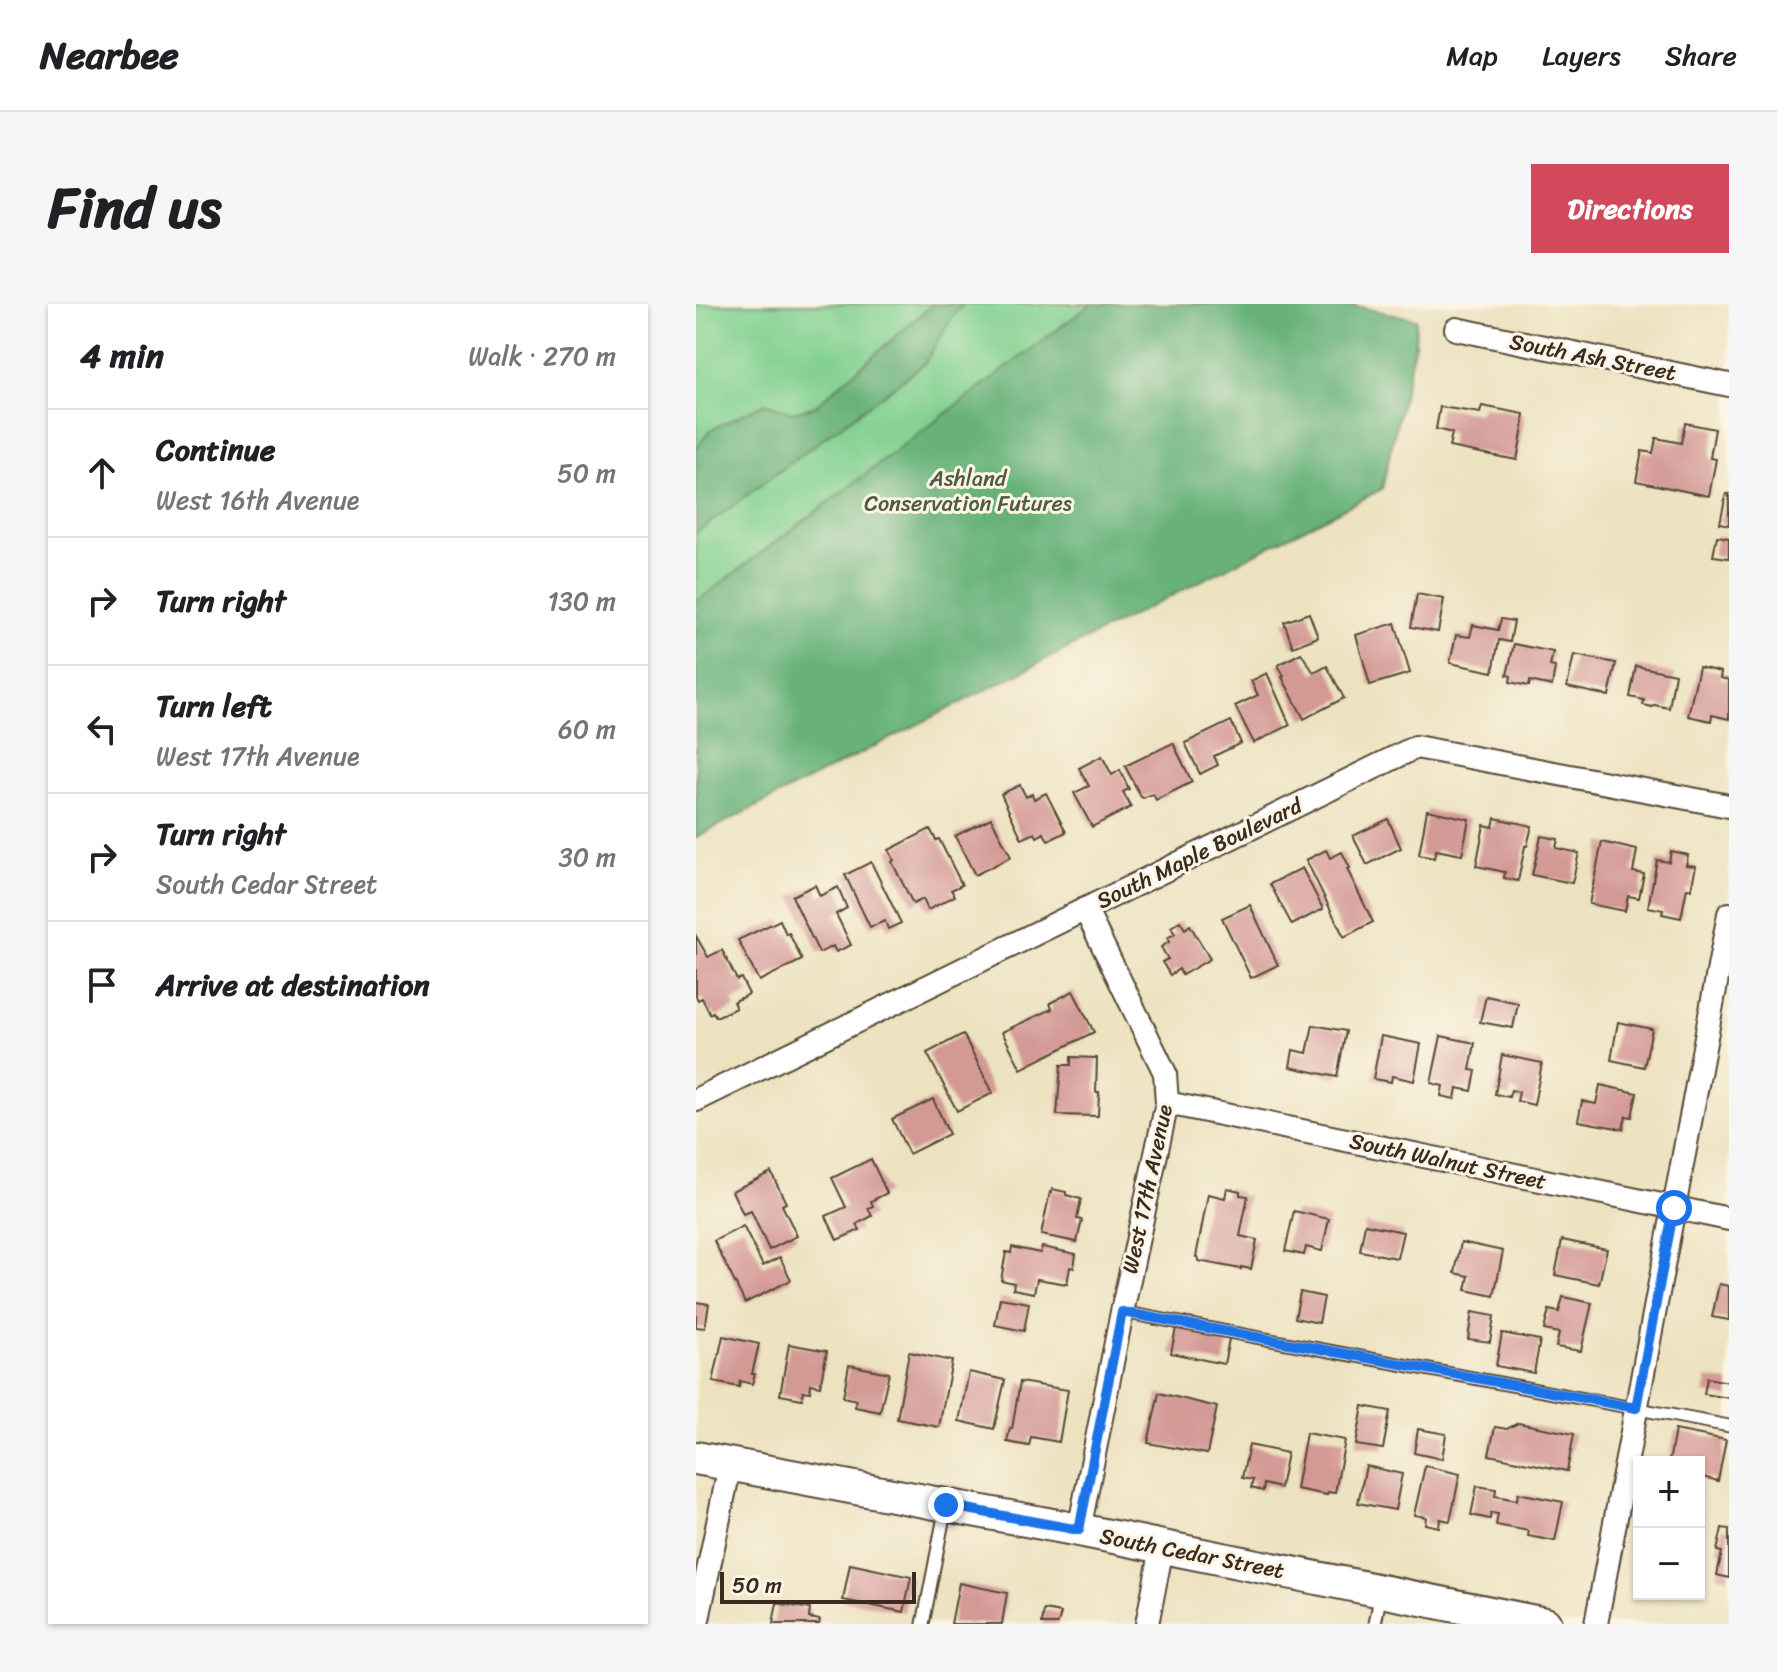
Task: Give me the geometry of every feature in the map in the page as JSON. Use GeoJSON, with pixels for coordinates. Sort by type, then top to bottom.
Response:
{"type":"FeatureCollection","features":[{"type":"Feature","properties":{"kind":"main road","name":"South Cedar Street"},"geometry":{"type":"LineString","coordinates":[[696,1458],[1079,1530],[1545,1624]]}},
{"type":"Feature","properties":{"kind":"street","name":"South Ash Street"},"geometry":{"type":"LineString","coordinates":[[1456,329],[1729,385]]}},
{"type":"Feature","properties":{"kind":"street","name":"South Maple Boulevard"},"geometry":{"type":"LineString","coordinates":[[696,1100],[1416,747],[1729,806]]}},
{"type":"Feature","properties":{"kind":"street","name":"West 17th Avenue"},"geometry":{"type":"LineString","coordinates":[[1079,1530],[1167,1103],[1165,1073],[1085,909]]}},
{"type":"Feature","properties":{"kind":"street"},"geometry":{"type":"LineString","coordinates":[[1596,1624],[1729,914]]}},
{"type":"Feature","properties":{"kind":"street","name":"South Walnut Street"},"geometry":{"type":"LineString","coordinates":[[1167,1103],[1729,1219]]}},
{"type":"Feature","properties":{"kind":"street"},"geometry":{"type":"LineString","coordinates":[[697,1624],[730,1465]]}},
{"type":"Feature","properties":{"kind":"street"},"geometry":{"type":"LineString","coordinates":[[1147,1624],[1162,1548]]}},
{"type":"Feature","properties":{"kind":"lane"},"geometry":{"type":"LineString","coordinates":[[1122,1312],[1729,1426]]}},
{"type":"Feature","properties":{"kind":"lane"},"geometry":{"type":"LineString","coordinates":[[923,1624],[946,1505]]}},
{"type":"Feature","properties":{"kind":"lane"},"geometry":{"type":"LineString","coordinates":[[1375,1624],[1381,1591]]}},
{"type":"Feature","properties":{"kind":"green space"},"geometry":{"type":"Polygon","coordinates":[[[696,304],[1101,304],[696,837],[696,457],[710,430],[696,449],[696,304]]]}},
{"type":"Feature","properties":{"kind":"green space"},"geometry":{"type":"Polygon","coordinates":[[[933,304],[964,304],[955,313],[924,364],[696,533],[696,449],[710,430],[765,403],[791,412],[814,407],[933,304]]]}},
{"type":"Feature","properties":{"kind":"green space","name":"Ashland Conservation Futures"},"geometry":{"type":"Polygon","coordinates":[[[1091,304],[1345,304],[1416,319],[1415,343],[1382,489],[696,837],[696,602],[1091,304]]]}},
{"type":"Feature","properties":{"kind":"building"},"geometry":{"type":"Polygon","coordinates":[[[1482,406],[1524,414],[1517,460],[1449,447],[1452,433],[1436,429],[1440,407],[1480,413],[1482,406]]]}},
{"type":"Feature","properties":{"kind":"building"},"geometry":{"type":"Polygon","coordinates":[[[1685,423],[1715,429],[1710,458],[1716,459],[1709,496],[1636,481],[1642,451],[1653,453],[1656,438],[1681,443],[1685,423]]]}},
{"type":"Feature","properties":{"kind":"building"},"geometry":{"type":"Polygon","coordinates":[[[1726,494],[1729,494],[1729,525],[1720,523],[1726,494]]]}},
{"type":"Feature","properties":{"kind":"building"},"geometry":{"type":"Polygon","coordinates":[[[1717,536],[1729,538],[1729,558],[1713,556],[1717,536]]]}},
{"type":"Feature","properties":{"kind":"building"},"geometry":{"type":"Polygon","coordinates":[[[1417,594],[1444,599],[1438,632],[1411,627],[1417,594]]]}},
{"type":"Feature","properties":{"kind":"building"},"geometry":{"type":"Polygon","coordinates":[[[1309,613],[1318,637],[1293,647],[1284,622],[1309,613]]]}},
{"type":"Feature","properties":{"kind":"building"},"geometry":{"type":"Polygon","coordinates":[[[1501,619],[1514,621],[1510,642],[1499,640],[1493,672],[1450,663],[1456,635],[1470,637],[1473,625],[1498,630],[1501,619]]]}},
{"type":"Feature","properties":{"kind":"building"},"geometry":{"type":"Polygon","coordinates":[[[1395,623],[1410,673],[1370,685],[1356,635],[1395,623]]]}},
{"type":"Feature","properties":{"kind":"building"},"geometry":{"type":"Polygon","coordinates":[[[1514,644],[1553,652],[1550,666],[1555,667],[1552,686],[1530,681],[1529,686],[1510,682],[1511,676],[1507,675],[1514,644]]]}},
{"type":"Feature","properties":{"kind":"building"},"geometry":{"type":"Polygon","coordinates":[[[1301,653],[1314,673],[1327,666],[1344,698],[1304,719],[1278,665],[1301,653]]]}},
{"type":"Feature","properties":{"kind":"building"},"geometry":{"type":"Polygon","coordinates":[[[1574,655],[1616,663],[1609,696],[1567,687],[1574,655]]]}},
{"type":"Feature","properties":{"kind":"building"},"geometry":{"type":"Polygon","coordinates":[[[1636,666],[1675,674],[1669,708],[1643,705],[1644,700],[1630,697],[1636,666]]]}},
{"type":"Feature","properties":{"kind":"building"},"geometry":{"type":"Polygon","coordinates":[[[1699,667],[1721,672],[1720,678],[1729,680],[1729,719],[1712,715],[1711,721],[1688,716],[1699,667]]]}},
{"type":"Feature","properties":{"kind":"building"},"geometry":{"type":"Polygon","coordinates":[[[1267,673],[1290,725],[1254,743],[1235,706],[1258,695],[1251,681],[1267,673]]]}},
{"type":"Feature","properties":{"kind":"building"},"geometry":{"type":"Polygon","coordinates":[[[1231,721],[1241,743],[1214,756],[1218,765],[1200,774],[1185,743],[1231,721]]]}},
{"type":"Feature","properties":{"kind":"building"},"geometry":{"type":"Polygon","coordinates":[[[1173,743],[1192,782],[1156,800],[1153,794],[1141,797],[1125,766],[1173,743]]]}},
{"type":"Feature","properties":{"kind":"building"},"geometry":{"type":"Polygon","coordinates":[[[1102,756],[1112,775],[1120,770],[1129,789],[1123,792],[1131,807],[1092,827],[1074,793],[1089,786],[1079,768],[1102,756]]]}},
{"type":"Feature","properties":{"kind":"building"},"geometry":{"type":"Polygon","coordinates":[[[1020,785],[1026,797],[1032,794],[1034,799],[1046,793],[1066,832],[1048,841],[1044,833],[1022,839],[1001,794],[1020,785]]]}},
{"type":"Feature","properties":{"kind":"building"},"geometry":{"type":"Polygon","coordinates":[[[1427,810],[1469,819],[1462,855],[1436,850],[1434,858],[1419,855],[1427,810]]]}},
{"type":"Feature","properties":{"kind":"building"},"geometry":{"type":"Polygon","coordinates":[[[991,818],[1011,857],[975,875],[955,836],[991,818]]]}},
{"type":"Feature","properties":{"kind":"building"},"geometry":{"type":"Polygon","coordinates":[[[1495,818],[1532,826],[1518,881],[1504,878],[1505,872],[1476,866],[1484,825],[1493,827],[1495,818]]]}},
{"type":"Feature","properties":{"kind":"building"},"geometry":{"type":"Polygon","coordinates":[[[1388,819],[1401,848],[1367,865],[1353,836],[1388,819]]]}},
{"type":"Feature","properties":{"kind":"building"},"geometry":{"type":"Polygon","coordinates":[[[930,829],[936,840],[939,839],[962,885],[951,890],[955,896],[928,910],[923,899],[913,904],[889,850],[930,829]]]}},
{"type":"Feature","properties":{"kind":"building"},"geometry":{"type":"Polygon","coordinates":[[[1541,836],[1558,839],[1556,848],[1579,853],[1572,883],[1532,875],[1541,836]]]}},
{"type":"Feature","properties":{"kind":"building"},"geometry":{"type":"Polygon","coordinates":[[[1602,842],[1637,850],[1633,872],[1644,874],[1639,898],[1628,896],[1625,911],[1589,904],[1602,842]]]}},
{"type":"Feature","properties":{"kind":"building"},"geometry":{"type":"Polygon","coordinates":[[[1326,850],[1330,858],[1342,852],[1373,922],[1344,937],[1306,860],[1326,850]]]}},
{"type":"Feature","properties":{"kind":"building"},"geometry":{"type":"Polygon","coordinates":[[[1671,851],[1688,855],[1686,865],[1696,866],[1691,889],[1687,888],[1681,918],[1648,907],[1657,860],[1669,862],[1671,851]]]}},
{"type":"Feature","properties":{"kind":"building"},"geometry":{"type":"Polygon","coordinates":[[[871,862],[901,923],[888,929],[885,921],[870,927],[845,875],[871,862]]]}},
{"type":"Feature","properties":{"kind":"building"},"geometry":{"type":"Polygon","coordinates":[[[1302,868],[1323,909],[1292,925],[1270,884],[1302,868]]]}},
{"type":"Feature","properties":{"kind":"building"},"geometry":{"type":"Polygon","coordinates":[[[815,885],[820,896],[838,887],[847,908],[836,914],[851,945],[836,952],[833,946],[819,953],[792,896],[815,885]]]}},
{"type":"Feature","properties":{"kind":"building"},"geometry":{"type":"Polygon","coordinates":[[[1250,905],[1278,965],[1251,978],[1222,918],[1250,905]]]}},
{"type":"Feature","properties":{"kind":"building"},"geometry":{"type":"Polygon","coordinates":[[[780,920],[802,960],[759,981],[738,940],[780,920]]]}},
{"type":"Feature","properties":{"kind":"building"},"geometry":{"type":"Polygon","coordinates":[[[1180,921],[1185,929],[1190,925],[1210,959],[1182,975],[1179,969],[1170,975],[1162,962],[1168,959],[1161,947],[1169,942],[1167,938],[1175,934],[1171,927],[1180,921]]]}},
{"type":"Feature","properties":{"kind":"building"},"geometry":{"type":"Polygon","coordinates":[[[696,936],[708,957],[722,950],[737,980],[741,978],[749,994],[733,1002],[736,1008],[716,1017],[713,1012],[710,1014],[702,998],[698,1000],[696,996],[696,936]]]}},
{"type":"Feature","properties":{"kind":"building"},"geometry":{"type":"Polygon","coordinates":[[[1073,991],[1094,1032],[1021,1069],[1002,1032],[1052,1009],[1050,1003],[1073,991]]]}},
{"type":"Feature","properties":{"kind":"building"},"geometry":{"type":"Polygon","coordinates":[[[1486,996],[1518,1003],[1513,1028],[1480,1022],[1486,996]]]}},
{"type":"Feature","properties":{"kind":"building"},"geometry":{"type":"Polygon","coordinates":[[[1618,1022],[1652,1029],[1644,1067],[1611,1060],[1618,1022]]]}},
{"type":"Feature","properties":{"kind":"building"},"geometry":{"type":"Polygon","coordinates":[[[1313,1025],[1346,1031],[1337,1077],[1290,1067],[1293,1050],[1307,1053],[1313,1025]]]}},
{"type":"Feature","properties":{"kind":"building"},"geometry":{"type":"Polygon","coordinates":[[[963,1034],[993,1093],[957,1111],[927,1053],[963,1034]]]}},
{"type":"Feature","properties":{"kind":"building"},"geometry":{"type":"Polygon","coordinates":[[[1381,1036],[1421,1044],[1414,1081],[1392,1076],[1391,1082],[1373,1079],[1381,1036]]]}},
{"type":"Feature","properties":{"kind":"building"},"geometry":{"type":"Polygon","coordinates":[[[1441,1036],[1475,1043],[1470,1070],[1476,1071],[1472,1091],[1457,1088],[1455,1099],[1441,1096],[1443,1086],[1431,1083],[1441,1036]]]}},
{"type":"Feature","properties":{"kind":"building"},"geometry":{"type":"Polygon","coordinates":[[[1502,1055],[1542,1063],[1534,1105],[1517,1101],[1519,1092],[1511,1090],[1509,1097],[1495,1094],[1502,1055]]]}},
{"type":"Feature","properties":{"kind":"building"},"geometry":{"type":"Polygon","coordinates":[[[1071,1057],[1097,1058],[1098,1116],[1057,1115],[1061,1065],[1071,1065],[1071,1057]]]}},
{"type":"Feature","properties":{"kind":"building"},"geometry":{"type":"Polygon","coordinates":[[[1600,1085],[1637,1093],[1632,1117],[1626,1116],[1623,1129],[1578,1121],[1582,1101],[1596,1104],[1600,1085]]]}},
{"type":"Feature","properties":{"kind":"building"},"geometry":{"type":"Polygon","coordinates":[[[933,1099],[949,1134],[909,1154],[892,1119],[933,1099]]]}},
{"type":"Feature","properties":{"kind":"building"},"geometry":{"type":"Polygon","coordinates":[[[871,1159],[887,1193],[871,1201],[873,1206],[868,1208],[872,1216],[857,1224],[860,1230],[837,1240],[826,1216],[846,1207],[832,1178],[871,1159]]]}},
{"type":"Feature","properties":{"kind":"building"},"geometry":{"type":"Polygon","coordinates":[[[771,1172],[797,1236],[769,1250],[751,1211],[743,1214],[732,1191],[771,1172]]]}},
{"type":"Feature","properties":{"kind":"building"},"geometry":{"type":"Polygon","coordinates":[[[1227,1188],[1248,1196],[1240,1236],[1257,1240],[1251,1269],[1198,1261],[1196,1257],[1208,1194],[1225,1198],[1227,1188]]]}},
{"type":"Feature","properties":{"kind":"building"},"geometry":{"type":"Polygon","coordinates":[[[1052,1189],[1081,1199],[1077,1219],[1082,1220],[1077,1242],[1041,1235],[1052,1189]]]}},
{"type":"Feature","properties":{"kind":"building"},"geometry":{"type":"Polygon","coordinates":[[[1294,1211],[1329,1219],[1322,1251],[1306,1247],[1304,1255],[1285,1251],[1294,1211]]]}},
{"type":"Feature","properties":{"kind":"building"},"geometry":{"type":"Polygon","coordinates":[[[1365,1224],[1403,1232],[1397,1258],[1360,1251],[1365,1224]]]}},
{"type":"Feature","properties":{"kind":"building"},"geometry":{"type":"Polygon","coordinates":[[[743,1226],[763,1266],[780,1257],[791,1280],[745,1303],[714,1241],[743,1226]]]}},
{"type":"Feature","properties":{"kind":"building"},"geometry":{"type":"Polygon","coordinates":[[[1562,1240],[1607,1249],[1599,1284],[1555,1275],[1562,1240]]]}},
{"type":"Feature","properties":{"kind":"building"},"geometry":{"type":"Polygon","coordinates":[[[1461,1242],[1503,1251],[1494,1296],[1466,1290],[1469,1276],[1455,1273],[1461,1242]]]}},
{"type":"Feature","properties":{"kind":"building"},"geometry":{"type":"Polygon","coordinates":[[[1012,1247],[1040,1253],[1042,1247],[1076,1254],[1067,1284],[1037,1279],[1034,1293],[1013,1289],[1014,1283],[1001,1280],[1006,1252],[1011,1253],[1012,1247]]]}},
{"type":"Feature","properties":{"kind":"building"},"geometry":{"type":"Polygon","coordinates":[[[1719,1284],[1729,1286],[1729,1320],[1712,1317],[1719,1284]]]}},
{"type":"Feature","properties":{"kind":"building"},"geometry":{"type":"Polygon","coordinates":[[[1300,1292],[1324,1297],[1319,1323],[1295,1318],[1300,1292]]]}},
{"type":"Feature","properties":{"kind":"building"},"geometry":{"type":"Polygon","coordinates":[[[1563,1297],[1592,1303],[1581,1351],[1556,1347],[1559,1333],[1544,1330],[1549,1310],[1559,1312],[1563,1297]]]}},
{"type":"Feature","properties":{"kind":"building"},"geometry":{"type":"Polygon","coordinates":[[[1000,1298],[1029,1303],[1024,1331],[995,1325],[1000,1298]]]}},
{"type":"Feature","properties":{"kind":"building"},"geometry":{"type":"Polygon","coordinates":[[[696,1302],[709,1304],[705,1328],[696,1327],[696,1302]]]}},
{"type":"Feature","properties":{"kind":"building"},"geometry":{"type":"Polygon","coordinates":[[[1472,1312],[1494,1316],[1490,1342],[1468,1339],[1472,1312]]]}},
{"type":"Feature","properties":{"kind":"building"},"geometry":{"type":"Polygon","coordinates":[[[1177,1323],[1230,1334],[1224,1364],[1171,1353],[1177,1323]]]}},
{"type":"Feature","properties":{"kind":"building"},"geometry":{"type":"Polygon","coordinates":[[[1502,1333],[1540,1340],[1534,1373],[1496,1366],[1502,1333]]]}},
{"type":"Feature","properties":{"kind":"building"},"geometry":{"type":"Polygon","coordinates":[[[723,1336],[759,1344],[752,1384],[740,1381],[739,1387],[713,1382],[723,1336]]]}},
{"type":"Feature","properties":{"kind":"building"},"geometry":{"type":"Polygon","coordinates":[[[789,1344],[827,1351],[820,1386],[811,1384],[810,1392],[803,1391],[802,1399],[780,1395],[789,1344]]]}},
{"type":"Feature","properties":{"kind":"building"},"geometry":{"type":"Polygon","coordinates":[[[909,1352],[952,1361],[939,1427],[897,1419],[909,1352]]]}},
{"type":"Feature","properties":{"kind":"building"},"geometry":{"type":"Polygon","coordinates":[[[849,1365],[889,1373],[880,1412],[855,1407],[856,1400],[843,1397],[849,1365]]]}},
{"type":"Feature","properties":{"kind":"building"},"geometry":{"type":"Polygon","coordinates":[[[969,1372],[1005,1380],[994,1429],[959,1421],[969,1372]]]}},
{"type":"Feature","properties":{"kind":"building"},"geometry":{"type":"Polygon","coordinates":[[[1707,1378],[1729,1382],[1729,1398],[1704,1394],[1707,1378]]]}},
{"type":"Feature","properties":{"kind":"building"},"geometry":{"type":"Polygon","coordinates":[[[1020,1382],[1068,1390],[1059,1442],[1031,1437],[1029,1446],[1007,1442],[1020,1382]]]}},
{"type":"Feature","properties":{"kind":"building"},"geometry":{"type":"Polygon","coordinates":[[[1159,1393],[1217,1407],[1207,1454],[1148,1443],[1159,1393]]]}},
{"type":"Feature","properties":{"kind":"building"},"geometry":{"type":"Polygon","coordinates":[[[1363,1406],[1390,1411],[1383,1449],[1356,1445],[1363,1406]]]}},
{"type":"Feature","properties":{"kind":"building"},"geometry":{"type":"Polygon","coordinates":[[[1518,1423],[1574,1434],[1567,1471],[1489,1455],[1495,1427],[1507,1429],[1518,1423]]]}},
{"type":"Feature","properties":{"kind":"building"},"geometry":{"type":"Polygon","coordinates":[[[1418,1429],[1446,1434],[1442,1459],[1414,1453],[1418,1429]]]}},
{"type":"Feature","properties":{"kind":"building"},"geometry":{"type":"Polygon","coordinates":[[[1675,1430],[1726,1440],[1718,1481],[1705,1478],[1705,1456],[1670,1456],[1675,1430]]]}},
{"type":"Feature","properties":{"kind":"building"},"geometry":{"type":"Polygon","coordinates":[[[1306,1433],[1345,1440],[1335,1493],[1328,1492],[1327,1495],[1296,1489],[1306,1433]]]}},
{"type":"Feature","properties":{"kind":"building"},"geometry":{"type":"Polygon","coordinates":[[[1249,1445],[1287,1453],[1280,1488],[1264,1484],[1263,1491],[1251,1488],[1253,1480],[1242,1478],[1249,1445]]]}},
{"type":"Feature","properties":{"kind":"building"},"geometry":{"type":"Polygon","coordinates":[[[1366,1466],[1402,1474],[1395,1510],[1358,1503],[1366,1466]]]}},
{"type":"Feature","properties":{"kind":"building"},"geometry":{"type":"Polygon","coordinates":[[[1425,1466],[1460,1474],[1450,1521],[1440,1519],[1439,1527],[1425,1524],[1426,1517],[1414,1515],[1425,1466]]]}},
{"type":"Feature","properties":{"kind":"building"},"geometry":{"type":"Polygon","coordinates":[[[1477,1486],[1496,1489],[1495,1496],[1517,1500],[1518,1493],[1563,1502],[1555,1541],[1528,1536],[1529,1531],[1496,1525],[1498,1514],[1491,1513],[1490,1519],[1471,1515],[1477,1486]]]}},
{"type":"Feature","properties":{"kind":"building"},"geometry":{"type":"Polygon","coordinates":[[[1722,1528],[1729,1529],[1729,1578],[1717,1575],[1722,1552],[1717,1551],[1722,1528]]]}},
{"type":"Feature","properties":{"kind":"building"},"geometry":{"type":"Polygon","coordinates":[[[850,1564],[911,1577],[904,1612],[843,1600],[850,1564]]]}},
{"type":"Feature","properties":{"kind":"building"},"geometry":{"type":"Polygon","coordinates":[[[959,1583],[1007,1593],[1002,1624],[951,1624],[959,1583]]]}},
{"type":"Feature","properties":{"kind":"building"},"geometry":{"type":"Polygon","coordinates":[[[777,1603],[810,1609],[809,1618],[820,1620],[819,1624],[773,1624],[777,1603]]]}},
{"type":"Feature","properties":{"kind":"building"},"geometry":{"type":"Polygon","coordinates":[[[1044,1610],[1061,1613],[1058,1624],[1042,1624],[1044,1610]]]}},
{"type":"Feature","properties":{"kind":"route"},"geometry":{"type":"LineString","coordinates":[[946,1505],[1079,1530],[1122,1312],[1636,1408],[1674,1208]]}}]}
